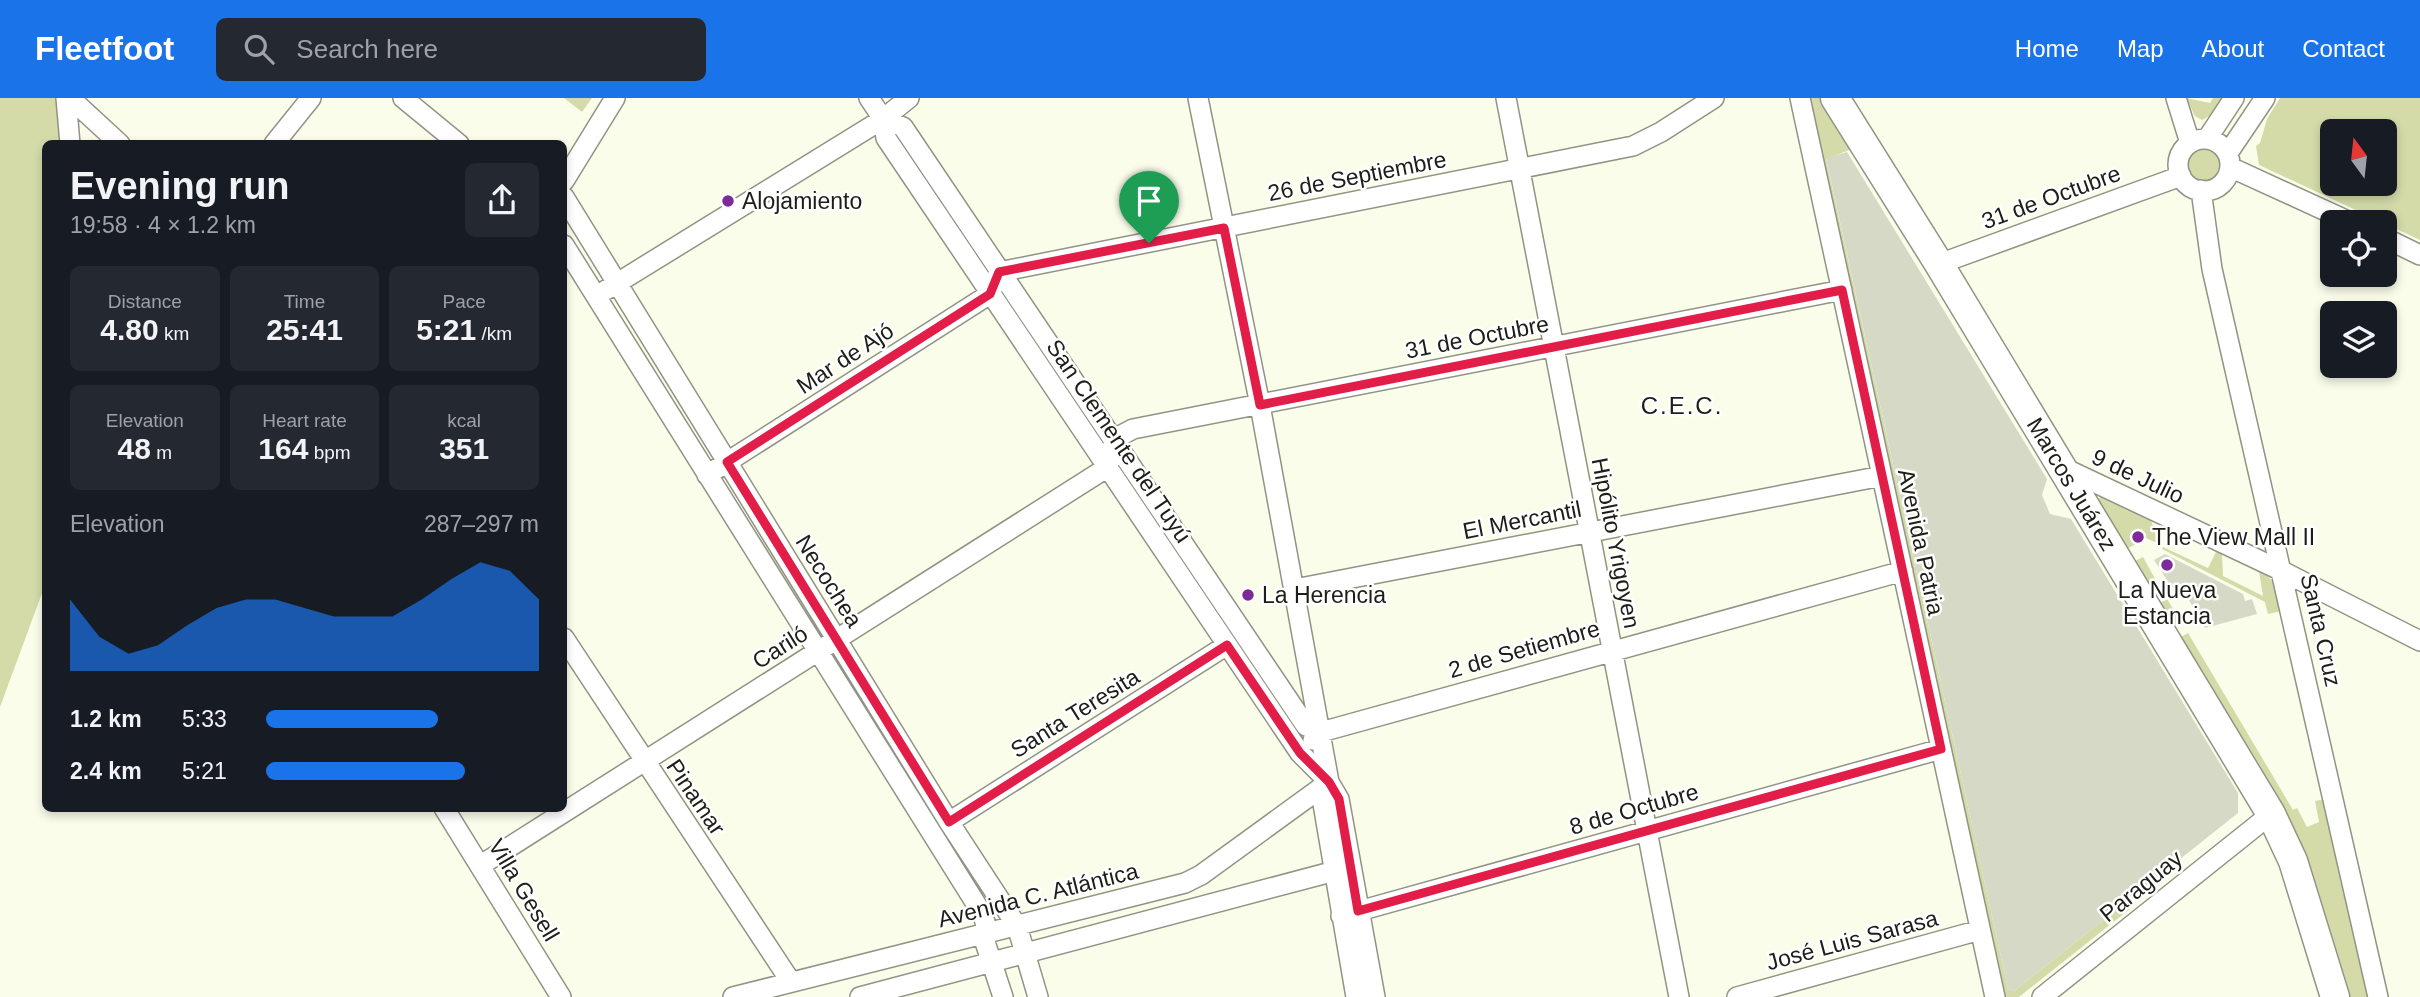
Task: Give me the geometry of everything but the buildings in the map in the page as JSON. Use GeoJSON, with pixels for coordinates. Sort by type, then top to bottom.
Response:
{"type":"FeatureCollection","features":[{"type":"Feature","properties":{"kind":"main road","name":"Marcos Juárez"},"geometry":{"type":"LineString","coordinates":[[1835,98],[1939,264],[2271,814],[2293,861],[2335,997]]}},
{"type":"Feature","properties":{"kind":"street"},"geometry":{"type":"LineString","coordinates":[[68,98],[71,140]]}},
{"type":"Feature","properties":{"kind":"street"},"geometry":{"type":"LineString","coordinates":[[68,98],[115,140]]}},
{"type":"Feature","properties":{"kind":"street"},"geometry":{"type":"LineString","coordinates":[[277,140],[311,98]]}},
{"type":"Feature","properties":{"kind":"street"},"geometry":{"type":"LineString","coordinates":[[403,98],[454,140]]}},
{"type":"Feature","properties":{"kind":"street"},"geometry":{"type":"LineString","coordinates":[[567,176],[615,98]]}},
{"type":"Feature","properties":{"kind":"street","name":"San Clemente del Tuyú"},"geometry":{"type":"LineString","coordinates":[[870,98],[883,120],[886,138],[990,294],[1300,753],[1329,782]]}},
{"type":"Feature","properties":{"kind":"street"},"geometry":{"type":"LineString","coordinates":[[596,297],[883,120],[907,100],[926,98]]}},
{"type":"Feature","properties":{"kind":"street"},"geometry":{"type":"LineString","coordinates":[[1198,98],[1260,405],[1329,782],[1339,799],[1341,869],[1350,914],[1375,997]]}},
{"type":"Feature","properties":{"kind":"street","name":"Hipólito Yrigoyen"},"geometry":{"type":"LineString","coordinates":[[1506,98],[1679,997]]}},
{"type":"Feature","properties":{"kind":"street","name":"26 de Septiembre"},"geometry":{"type":"LineString","coordinates":[[999,272],[1633,146],[1661,132],[1714,98]]}},
{"type":"Feature","properties":{"kind":"street","name":"Avenida Patria"},"geometry":{"type":"LineString","coordinates":[[1800,98],[1995,997]]}},
{"type":"Feature","properties":{"kind":"street"},"geometry":{"type":"LineString","coordinates":[[2176,98],[2199,141]]}},
{"type":"Feature","properties":{"kind":"street"},"geometry":{"type":"LineString","coordinates":[[2234,98],[2178,162],[2181,176],[2189,186],[2201,190],[2221,185],[2229,160],[2265,98]]}},
{"type":"Feature","properties":{"kind":"street","name":"San Clemente del Tuyú"},"geometry":{"type":"LineString","coordinates":[[883,120],[903,127],[999,272],[1118,437],[1306,726],[1321,732]]}},
{"type":"Feature","properties":{"kind":"street"},"geometry":{"type":"LineString","coordinates":[[2199,141],[2219,143],[2229,160],[2327,210]]}},
{"type":"Feature","properties":{"kind":"street","name":"31 de Octubre"},"geometry":{"type":"LineString","coordinates":[[1939,264],[2181,176]]}},
{"type":"Feature","properties":{"kind":"street","name":"Santa Cruz"},"geometry":{"type":"LineString","coordinates":[[2201,190],[2212,269],[2378,997]]}},
{"type":"Feature","properties":{"kind":"street","name":"Necochea"},"geometry":{"type":"LineString","coordinates":[[567,202],[949,822],[1017,926],[1038,997]]}},
{"type":"Feature","properties":{"kind":"street"},"geometry":{"type":"LineString","coordinates":[[2397,244],[2420,254]]}},
{"type":"Feature","properties":{"kind":"street","name":"Necochea"},"geometry":{"type":"LineString","coordinates":[[567,250],[983,915],[988,933],[985,942],[994,962],[1003,997]]}},
{"type":"Feature","properties":{"kind":"street"},"geometry":{"type":"LineString","coordinates":[[990,294],[999,272]]}},
{"type":"Feature","properties":{"kind":"street","name":"31 de Octubre"},"geometry":{"type":"LineString","coordinates":[[1118,437],[1260,405],[1842,290]]}},
{"type":"Feature","properties":{"kind":"street","name":"Mar de Ajó"},"geometry":{"type":"LineString","coordinates":[[707,475],[990,294]]}},
{"type":"Feature","properties":{"kind":"street"},"geometry":{"type":"LineString","coordinates":[[1108,467],[1118,437]]}},
{"type":"Feature","properties":{"kind":"street","name":"Cariló"},"geometry":{"type":"LineString","coordinates":[[567,810],[1108,467]]}},
{"type":"Feature","properties":{"kind":"street","name":"9 de Julio"},"geometry":{"type":"LineString","coordinates":[[2061,467],[2283,571],[2420,641]]}},
{"type":"Feature","properties":{"kind":"street","name":"El Mercantil"},"geometry":{"type":"LineString","coordinates":[[1295,589],[1882,476]]}},
{"type":"Feature","properties":{"kind":"street","name":"2 de Setiembre"},"geometry":{"type":"LineString","coordinates":[[1321,732],[1903,571]]}},
{"type":"Feature","properties":{"kind":"street","name":"Pinamar"},"geometry":{"type":"LineString","coordinates":[[567,643],[643,762],[791,982]]}},
{"type":"Feature","properties":{"kind":"street","name":"Santa Teresita"},"geometry":{"type":"LineString","coordinates":[[949,822],[1227,645]]}},
{"type":"Feature","properties":{"kind":"street"},"geometry":{"type":"LineString","coordinates":[[1300,753],[1321,732]]}},
{"type":"Feature","properties":{"kind":"street","name":"8 de Octubre"},"geometry":{"type":"LineString","coordinates":[[1350,914],[1941,749]]}},
{"type":"Feature","properties":{"kind":"street","name":"Avenida C. Atlántica"},"geometry":{"type":"LineString","coordinates":[[733,997],[1164,889],[1202,875],[1329,782]]}},
{"type":"Feature","properties":{"kind":"street","name":"Villa Gesell"},"geometry":{"type":"LineString","coordinates":[[447,812],[561,997]]}},
{"type":"Feature","properties":{"kind":"street","name":"Cariló"},"geometry":{"type":"LineString","coordinates":[[481,865],[564,812]]}},
{"type":"Feature","properties":{"kind":"street","name":"Paraguay"},"geometry":{"type":"LineString","coordinates":[[2042,997],[2271,814]]}},
{"type":"Feature","properties":{"kind":"street"},"geometry":{"type":"LineString","coordinates":[[860,997],[1341,869]]}},
{"type":"Feature","properties":{"kind":"street"},"geometry":{"type":"LineString","coordinates":[[1350,914],[1356,997]]}},
{"type":"Feature","properties":{"kind":"street","name":"José Luis Sarasa"},"geometry":{"type":"LineString","coordinates":[[1737,997],[1980,930]]}},
{"type":"Feature","properties":{"kind":"green space"},"geometry":{"type":"Polygon","coordinates":[[[0,98],[57,98],[62,140],[42,140],[42,593],[0,707],[0,98]]]}},
{"type":"Feature","properties":{"kind":"green space"},"geometry":{"type":"Polygon","coordinates":[[[564,98],[592,98],[582,112],[564,98]]]}},
{"type":"Feature","properties":{"kind":"green space"},"geometry":{"type":"Polygon","coordinates":[[[1810,98],[1820,98],[1852,149],[1826,159],[2008,989],[2014,991],[2126,902],[2131,908],[2019,997],[2005,997],[1810,98]]]}},
{"type":"Feature","properties":{"kind":"green space"},"geometry":{"type":"Polygon","coordinates":[[[2186,98],[2210,103],[2213,98],[2222,98],[2211,115],[2202,120],[2195,116],[2186,98]]]}},
{"type":"Feature","properties":{"kind":"green space"},"geometry":{"type":"Polygon","coordinates":[[[2280,98],[2420,98],[2420,240],[2397,229],[2397,210],[2356,210],[2326,196],[2398,196],[2398,119],[2320,119],[2320,193],[2259,165],[2256,146],[2260,143],[2267,119],[2280,98]]]}},
{"type":"Feature","properties":{"kind":"green space"},"geometry":{"type":"Polygon","coordinates":[[[2204,148],[2216,153],[2221,165],[2216,177],[2204,182],[2192,177],[2187,165],[2192,153],[2204,148]]]}},
{"type":"Feature","properties":{"kind":"green space"},"geometry":{"type":"Polygon","coordinates":[[[2103,495],[2150,517],[2159,544],[2146,538],[2127,549],[2097,500],[2103,495]]]}},
{"type":"Feature","properties":{"kind":"green space"},"geometry":{"type":"Polygon","coordinates":[[[2163,547],[2208,568],[2217,550],[2222,552],[2223,576],[2263,596],[2259,571],[2274,583],[2282,611],[2268,614],[2265,602],[2162,549],[2163,547]]]}},
{"type":"Feature","properties":{"kind":"green space"},"geometry":{"type":"Polygon","coordinates":[[[2143,557],[2158,584],[2151,588],[2135,561],[2143,557]]]}},
{"type":"Feature","properties":{"kind":"green space"},"geometry":{"type":"Polygon","coordinates":[[[2167,599],[2181,622],[2174,625],[2160,603],[2167,599]]]}},
{"type":"Feature","properties":{"kind":"green space"},"geometry":{"type":"Polygon","coordinates":[[[2188,633],[2293,810],[2297,808],[2307,827],[2319,822],[2315,801],[2325,799],[2369,997],[2348,997],[2302,849],[2262,769],[2181,637],[2188,633]]]}},
{"type":"Feature","properties":{"kind":"place","name":"Alojamiento"},"geometry":{"type":"Point","coordinates":[728,201]}},
{"type":"Feature","properties":{"kind":"place","name":"The View Mall II"},"geometry":{"type":"Point","coordinates":[2138,537]}},
{"type":"Feature","properties":{"kind":"place","name":"La Nueva Estancia"},"geometry":{"type":"Point","coordinates":[2167,565]}},
{"type":"Feature","properties":{"kind":"place","name":"La Herencia"},"geometry":{"type":"Point","coordinates":[1248,595]}},
{"type":"Feature","properties":{"kind":"district","name":"C.E.C."},"geometry":{"type":"Point","coordinates":[1682,406]}},
{"type":"Feature","properties":{"kind":"route"},"geometry":{"type":"LineString","coordinates":[[1224,228],[1260,405],[1842,290],[1941,749],[1358,911],[1339,799],[1329,782],[1300,753],[1227,645],[949,822],[727,462],[990,294],[999,272],[1149,243],[1224,228]]}}]}
